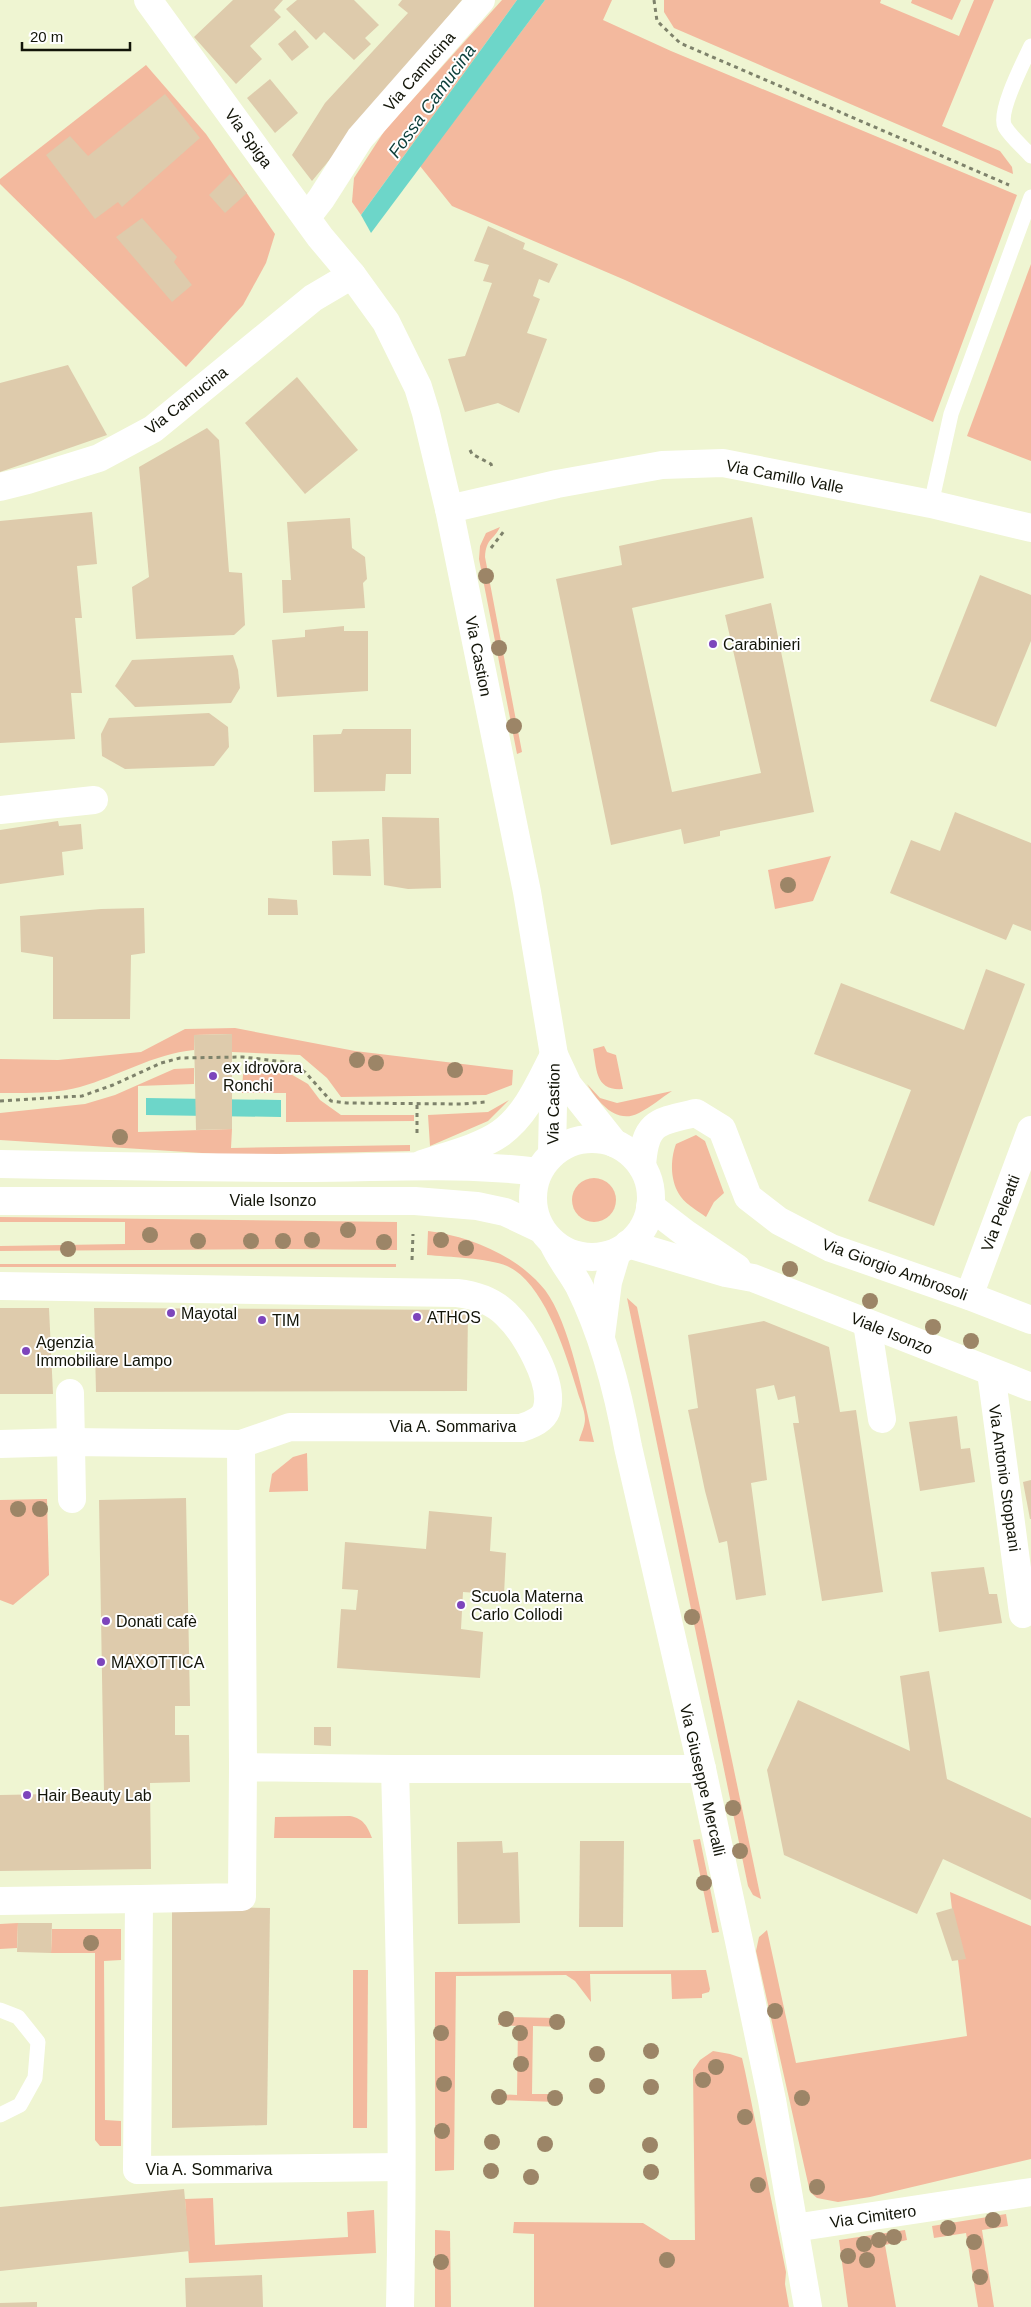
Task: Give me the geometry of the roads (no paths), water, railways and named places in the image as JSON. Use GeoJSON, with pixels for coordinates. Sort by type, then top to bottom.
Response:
{"type":"FeatureCollection","features":[{"type":"Feature","properties":{"kind":"street","name":"Via Spiga"},"geometry":{"type":"LineString","coordinates":[[148,0],[320,236],[352,275]]}},
{"type":"Feature","properties":{"kind":"street","name":"Via Camucina"},"geometry":{"type":"LineString","coordinates":[[307,217],[321,199],[360,138],[480,0]]}},
{"type":"Feature","properties":{"kind":"street","name":"Via Camucina"},"geometry":{"type":"LineString","coordinates":[[0,486],[28,480],[98,458],[153,429],[312,298],[352,275]]}},
{"type":"Feature","properties":{"kind":"street","name":"Via Castion"},"geometry":{"type":"LineString","coordinates":[[352,275],[386,322],[418,387],[449,509],[527,892],[554,1055],[545,1163]]}},
{"type":"Feature","properties":{"kind":"street","name":"Via Camillo Valle"},"geometry":{"type":"LineString","coordinates":[[449,509],[557,484],[662,465],[723,464],[931,504],[1031,528]]}},
{"type":"Feature","properties":{"kind":"street"},"geometry":{"type":"LineString","coordinates":[[0,810],[94,800]]}},
{"type":"Feature","properties":{"kind":"street","name":"Via Castion"},"geometry":{"type":"LineString","coordinates":[[554,1055],[568,1085],[614,1143]]}},
{"type":"Feature","properties":{"kind":"street","name":"Via Castion"},"geometry":{"type":"LineString","coordinates":[[416,1166],[468,1149],[501,1134],[526,1107],[554,1055]]}},
{"type":"Feature","properties":{"kind":"street","name":"Via Giorgio Ambrosoli"},"geometry":{"type":"LineString","coordinates":[[642,1166],[643,1143],[654,1126],[669,1119],[696,1114],[722,1130],[748,1197],[779,1222],[831,1248],[1031,1320]]}},
{"type":"Feature","properties":{"kind":"street","name":"Via Peleatti"},"geometry":{"type":"LineString","coordinates":[[968,1296],[1031,1130]]}},
{"type":"Feature","properties":{"kind":"street"},"geometry":{"type":"LineString","coordinates":[[547,1236],[534,1211],[533,1191],[545,1163],[566,1145],[581,1140],[598,1139],[614,1143],[630,1153],[642,1166],[651,1192],[646,1221],[639,1234],[623,1248]]}},
{"type":"Feature","properties":{"kind":"street","name":"Viale Isonzo"},"geometry":{"type":"LineString","coordinates":[[0,1164],[213,1168],[416,1166],[504,1168],[545,1163]]}},
{"type":"Feature","properties":{"kind":"street","name":"Viale Isonzo"},"geometry":{"type":"LineString","coordinates":[[0,1201],[415,1201],[477,1206],[505,1212],[547,1236],[568,1252],[584,1257],[601,1257],[623,1248],[753,1278],[1031,1387]]}},
{"type":"Feature","properties":{"kind":"street","name":"Viale Isonzo"},"geometry":{"type":"LineString","coordinates":[[650,1206],[685,1233],[753,1278]]}},
{"type":"Feature","properties":{"kind":"street","name":"Via Giuseppe Mercalli"},"geometry":{"type":"LineString","coordinates":[[547,1236],[578,1284],[601,1336],[621,1407],[634,1476],[702,1769],[772,2100],[794,2228]]}},
{"type":"Feature","properties":{"kind":"street","name":"Via Giuseppe Mercalli"},"geometry":{"type":"LineString","coordinates":[[601,1336],[608,1282],[623,1248]]}},
{"type":"Feature","properties":{"kind":"street","name":"Via A. Sommariva"},"geometry":{"type":"LineString","coordinates":[[0,1286],[71,1298],[447,1293],[474,1295],[489,1302],[506,1314],[532,1352],[543,1374],[548,1392],[547,1409],[540,1419],[521,1428],[290,1427],[241,1444],[70,1442],[0,1444]]}},
{"type":"Feature","properties":{"kind":"street"},"geometry":{"type":"LineString","coordinates":[[867,1323],[882,1419]]}},
{"type":"Feature","properties":{"kind":"street","name":"Via Antonio Stoppani"},"geometry":{"type":"LineString","coordinates":[[992,1372],[1023,1614]]}},
{"type":"Feature","properties":{"kind":"street"},"geometry":{"type":"LineString","coordinates":[[70,1394],[72,1500]]}},
{"type":"Feature","properties":{"kind":"street"},"geometry":{"type":"LineString","coordinates":[[0,1901],[242,1897],[241,1444]]}},
{"type":"Feature","properties":{"kind":"street"},"geometry":{"type":"LineString","coordinates":[[243,1767],[702,1769]]}},
{"type":"Feature","properties":{"kind":"street"},"geometry":{"type":"LineString","coordinates":[[395,1769],[401,1956],[400,2307]]}},
{"type":"Feature","properties":{"kind":"street","name":"Via A. Sommariva"},"geometry":{"type":"LineString","coordinates":[[139,1899],[137,2170],[401,2167]]}},
{"type":"Feature","properties":{"kind":"street","name":"Via Cimitero"},"geometry":{"type":"LineString","coordinates":[[794,2228],[1031,2192]]}},
{"type":"Feature","properties":{"kind":"street"},"geometry":{"type":"LineString","coordinates":[[794,2228],[808,2307]]}},
{"type":"Feature","properties":{"kind":"lane"},"geometry":{"type":"LineString","coordinates":[[1031,46],[1006,106],[1003,118],[1005,126],[1031,156]]}},
{"type":"Feature","properties":{"kind":"lane"},"geometry":{"type":"LineString","coordinates":[[931,504],[951,414],[1031,197]]}},
{"type":"Feature","properties":{"kind":"lane"},"geometry":{"type":"LineString","coordinates":[[0,2010],[18,2017],[38,2042],[36,2078],[20,2106],[0,2115]]}},
{"type":"Feature","properties":{"kind":"water"},"geometry":{"type":"Polygon","coordinates":[[[517,0],[545,0],[371,233],[361,215],[517,0]]]}},
{"type":"Feature","properties":{"kind":"water"},"geometry":{"type":"Polygon","coordinates":[[[146,1098],[281,1100],[281,1117],[146,1115],[146,1098]]]}},
{"type":"Feature","properties":{"kind":"place","name":"Carabinieri"},"geometry":{"type":"Point","coordinates":[713,644]}},
{"type":"Feature","properties":{"kind":"place","name":"ex idrovora Ronchi"},"geometry":{"type":"Point","coordinates":[213,1076]}},
{"type":"Feature","properties":{"kind":"place","name":"Mayotal"},"geometry":{"type":"Point","coordinates":[171,1313]}},
{"type":"Feature","properties":{"kind":"place","name":"ATHOS"},"geometry":{"type":"Point","coordinates":[417,1317]}},
{"type":"Feature","properties":{"kind":"place","name":"TIM"},"geometry":{"type":"Point","coordinates":[262,1320]}},
{"type":"Feature","properties":{"kind":"place","name":"Agenzia Immobiliare Lampo"},"geometry":{"type":"Point","coordinates":[26,1351]}},
{"type":"Feature","properties":{"kind":"place","name":"Scuola Materna Carlo Collodi"},"geometry":{"type":"Point","coordinates":[461,1605]}},
{"type":"Feature","properties":{"kind":"place","name":"Donati cafè"},"geometry":{"type":"Point","coordinates":[106,1621]}},
{"type":"Feature","properties":{"kind":"place","name":"MAXOTTICA"},"geometry":{"type":"Point","coordinates":[101,1662]}},
{"type":"Feature","properties":{"kind":"place","name":"Hair Beauty Lab"},"geometry":{"type":"Point","coordinates":[27,1795]}},
{"type":"Feature","properties":{"kind":"water label","name":"Fossa Camucina"},"geometry":{"type":"Point","coordinates":[432,101]}}]}
